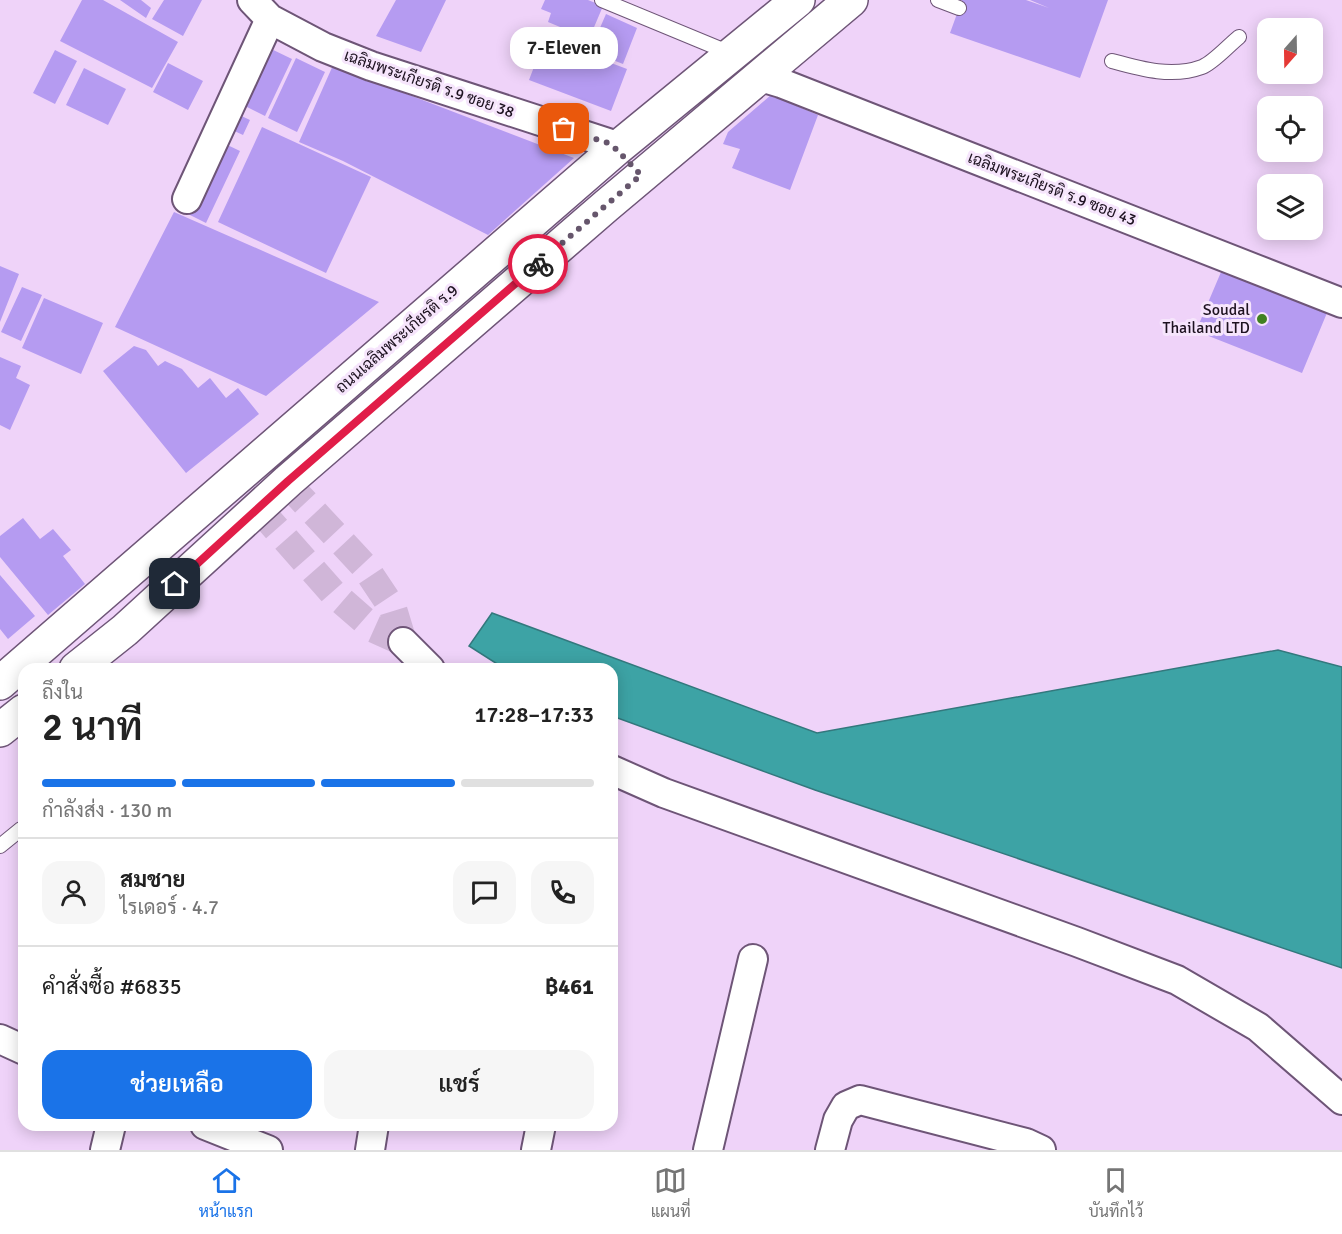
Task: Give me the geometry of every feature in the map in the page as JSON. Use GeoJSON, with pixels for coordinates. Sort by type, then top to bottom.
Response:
{"type":"FeatureCollection","features":[{"type":"Feature","properties":{"kind":"main road","name":"ถนนเฉลิมพระเกียรติ ร.9"},"geometry":{"type":"LineString","coordinates":[[23,663],[616,149],[798,0]]}},
{"type":"Feature","properties":{"kind":"main road"},"geometry":{"type":"LineString","coordinates":[[84,663],[125,630],[288,481],[641,175],[851,0]]}},
{"type":"Feature","properties":{"kind":"main road"},"geometry":{"type":"LineString","coordinates":[[733,54],[761,77]]}},
{"type":"Feature","properties":{"kind":"main road"},"geometry":{"type":"LineString","coordinates":[[616,149],[641,175]]}},
{"type":"Feature","properties":{"kind":"main road","name":"ถนนเฉลิมพระเกียรติ ร.9"},"geometry":{"type":"LineString","coordinates":[[0,683],[18,667]]}},
{"type":"Feature","properties":{"kind":"main road"},"geometry":{"type":"LineString","coordinates":[[0,730],[18,716]]}},
{"type":"Feature","properties":{"kind":"street","name":"เฉลิมพระเกียรติ ร.9 ซอย 38"},"geometry":{"type":"LineString","coordinates":[[261,10],[323,47],[371,66],[608,143],[616,149]]}},
{"type":"Feature","properties":{"kind":"street"},"geometry":{"type":"LineString","coordinates":[[187,199],[261,10]]}},
{"type":"Feature","properties":{"kind":"street","name":"เฉลิมพระเกียรติ ร.9 ซอย 43"},"geometry":{"type":"LineString","coordinates":[[761,77],[782,83],[1342,303]]}},
{"type":"Feature","properties":{"kind":"street"},"geometry":{"type":"LineString","coordinates":[[403,642],[424,663]]}},
{"type":"Feature","properties":{"kind":"street"},"geometry":{"type":"LineString","coordinates":[[618,773],[664,793],[1177,980],[1258,1027],[1342,1100]]}},
{"type":"Feature","properties":{"kind":"street"},"geometry":{"type":"LineString","coordinates":[[708,1150],[753,959]]}},
{"type":"Feature","properties":{"kind":"street"},"geometry":{"type":"LineString","coordinates":[[0,1039],[18,1047]]}},
{"type":"Feature","properties":{"kind":"street"},"geometry":{"type":"LineString","coordinates":[[830,1150],[838,1120],[846,1106],[860,1100],[1014,1140],[1041,1150]]}},
{"type":"Feature","properties":{"kind":"street"},"geometry":{"type":"LineString","coordinates":[[105,1150],[110,1131]]}},
{"type":"Feature","properties":{"kind":"street"},"geometry":{"type":"LineString","coordinates":[[220,1131],[268,1150]]}},
{"type":"Feature","properties":{"kind":"street"},"geometry":{"type":"LineString","coordinates":[[370,1150],[373,1131]]}},
{"type":"Feature","properties":{"kind":"street"},"geometry":{"type":"LineString","coordinates":[[536,1150],[540,1131]]}},
{"type":"Feature","properties":{"kind":"lane"},"geometry":{"type":"LineString","coordinates":[[602,0],[733,54]]}},
{"type":"Feature","properties":{"kind":"lane"},"geometry":{"type":"LineString","coordinates":[[938,0],[959,8]]}},
{"type":"Feature","properties":{"kind":"lane"},"geometry":{"type":"LineString","coordinates":[[1112,61],[1142,69],[1172,72],[1203,67],[1239,37]]}},
{"type":"Feature","properties":{"kind":"lane"},"geometry":{"type":"LineString","coordinates":[[0,846],[18,831]]}},
{"type":"Feature","properties":{"kind":"shaded area"},"geometry":{"type":"Polygon","coordinates":[[[492,613],[817,733],[1278,650],[1342,667],[1342,968],[815,790],[618,718],[618,663],[496,663],[469,646],[492,613]]]}},
{"type":"Feature","properties":{"kind":"building"},"geometry":{"type":"Polygon","coordinates":[[[82,0],[103,0],[178,42],[152,88],[60,41],[82,0]]]}},
{"type":"Feature","properties":{"kind":"building"},"geometry":{"type":"Polygon","coordinates":[[[120,0],[141,0],[151,8],[146,18],[120,0]]]}},
{"type":"Feature","properties":{"kind":"building"},"geometry":{"type":"Polygon","coordinates":[[[164,0],[202,0],[183,36],[152,19],[164,0]]]}},
{"type":"Feature","properties":{"kind":"building"},"geometry":{"type":"Polygon","coordinates":[[[396,0],[446,0],[421,52],[376,36],[396,0]]]}},
{"type":"Feature","properties":{"kind":"building"},"geometry":{"type":"Polygon","coordinates":[[[545,0],[588,0],[603,6],[589,39],[548,22],[551,13],[541,9],[545,0]]]}},
{"type":"Feature","properties":{"kind":"building"},"geometry":{"type":"Polygon","coordinates":[[[962,0],[1026,0],[1049,8],[1030,0],[1108,0],[1080,78],[950,33],[962,0]]]}},
{"type":"Feature","properties":{"kind":"building"},"geometry":{"type":"Polygon","coordinates":[[[606,14],[637,28],[623,64],[590,51],[606,14]]]}},
{"type":"Feature","properties":{"kind":"building"},"geometry":{"type":"Polygon","coordinates":[[[545,38],[627,69],[611,111],[529,80],[545,38]]]}},
{"type":"Feature","properties":{"kind":"building"},"geometry":{"type":"Polygon","coordinates":[[[265,46],[292,59],[265,116],[237,102],[265,46]]]}},
{"type":"Feature","properties":{"kind":"building"},"geometry":{"type":"Polygon","coordinates":[[[55,50],[77,61],[55,104],[33,93],[55,50]]]}},
{"type":"Feature","properties":{"kind":"building"},"geometry":{"type":"Polygon","coordinates":[[[296,58],[325,72],[297,132],[268,118],[296,58]]]}},
{"type":"Feature","properties":{"kind":"building"},"geometry":{"type":"Polygon","coordinates":[[[168,63],[203,81],[188,110],[153,92],[168,63]]]}},
{"type":"Feature","properties":{"kind":"building"},"geometry":{"type":"Polygon","coordinates":[[[334,63],[378,83],[574,158],[488,235],[343,161],[299,142],[334,63]]]}},
{"type":"Feature","properties":{"kind":"building"},"geometry":{"type":"Polygon","coordinates":[[[84,68],[126,89],[108,125],[66,105],[84,68]]]}},
{"type":"Feature","properties":{"kind":"building"},"geometry":{"type":"Polygon","coordinates":[[[771,95],[818,115],[790,190],[732,168],[740,149],[723,144],[728,132],[771,95]]]}},
{"type":"Feature","properties":{"kind":"building"},"geometry":{"type":"Polygon","coordinates":[[[235,113],[250,120],[243,135],[228,128],[235,113]]]}},
{"type":"Feature","properties":{"kind":"building"},"geometry":{"type":"Polygon","coordinates":[[[262,127],[371,177],[326,273],[218,222],[262,127]]]}},
{"type":"Feature","properties":{"kind":"building"},"geometry":{"type":"Polygon","coordinates":[[[219,141],[240,151],[206,223],[186,213],[219,141]]]}},
{"type":"Feature","properties":{"kind":"building"},"geometry":{"type":"Polygon","coordinates":[[[174,212],[379,302],[266,396],[115,327],[174,212]]]}},
{"type":"Feature","properties":{"kind":"building","name":"Soudal Thailand LTD"},"geometry":{"type":"Polygon","coordinates":[[[1224,265],[1329,308],[1302,373],[1196,331],[1224,265]]]}},
{"type":"Feature","properties":{"kind":"building"},"geometry":{"type":"Polygon","coordinates":[[[0,266],[19,274],[0,322],[0,266]]]}},
{"type":"Feature","properties":{"kind":"building"},"geometry":{"type":"Polygon","coordinates":[[[22,287],[42,295],[21,341],[1,332],[22,287]]]}},
{"type":"Feature","properties":{"kind":"building"},"geometry":{"type":"Polygon","coordinates":[[[44,298],[103,323],[81,374],[22,348],[44,298]]]}},
{"type":"Feature","properties":{"kind":"building"},"geometry":{"type":"Polygon","coordinates":[[[134,346],[146,350],[158,366],[165,361],[182,369],[198,388],[210,378],[226,398],[238,388],[259,414],[186,473],[103,371],[134,346]]]}},
{"type":"Feature","properties":{"kind":"building"},"geometry":{"type":"Polygon","coordinates":[[[0,357],[21,366],[16,378],[30,385],[10,430],[0,425],[0,357]]]}},
{"type":"Feature","properties":{"kind":"building"},"geometry":{"type":"Polygon","coordinates":[[[23,518],[40,539],[53,529],[71,550],[63,556],[85,584],[48,615],[0,557],[0,536],[23,518]]]}},
{"type":"Feature","properties":{"kind":"building"},"geometry":{"type":"Polygon","coordinates":[[[0,575],[35,616],[8,639],[0,629],[0,575]]]}},
{"type":"Feature","properties":{"kind":"tunnel"},"geometry":{"type":"LineString","coordinates":[[288,481],[298,495],[365,567],[393,609],[403,642]]}},
{"type":"Feature","properties":{"kind":"tunnel"},"geometry":{"type":"LineString","coordinates":[[258,508],[334,594],[374,629],[403,642]]}},
{"type":"Feature","properties":{"kind":"way so far"},"geometry":{"type":"LineString","coordinates":[[538,264],[641,175],[608,143],[564,129]]}},
{"type":"Feature","properties":{"kind":"place","name":"7-Eleven"},"geometry":{"type":"Point","coordinates":[564,129]}},
{"type":"Feature","properties":{"kind":"place","name":"Soudal Thailand LTD"},"geometry":{"type":"Point","coordinates":[1262,319]}},
{"type":"Feature","properties":{"kind":"route"},"geometry":{"type":"LineString","coordinates":[[175,584],[288,481],[538,264]]}}]}
